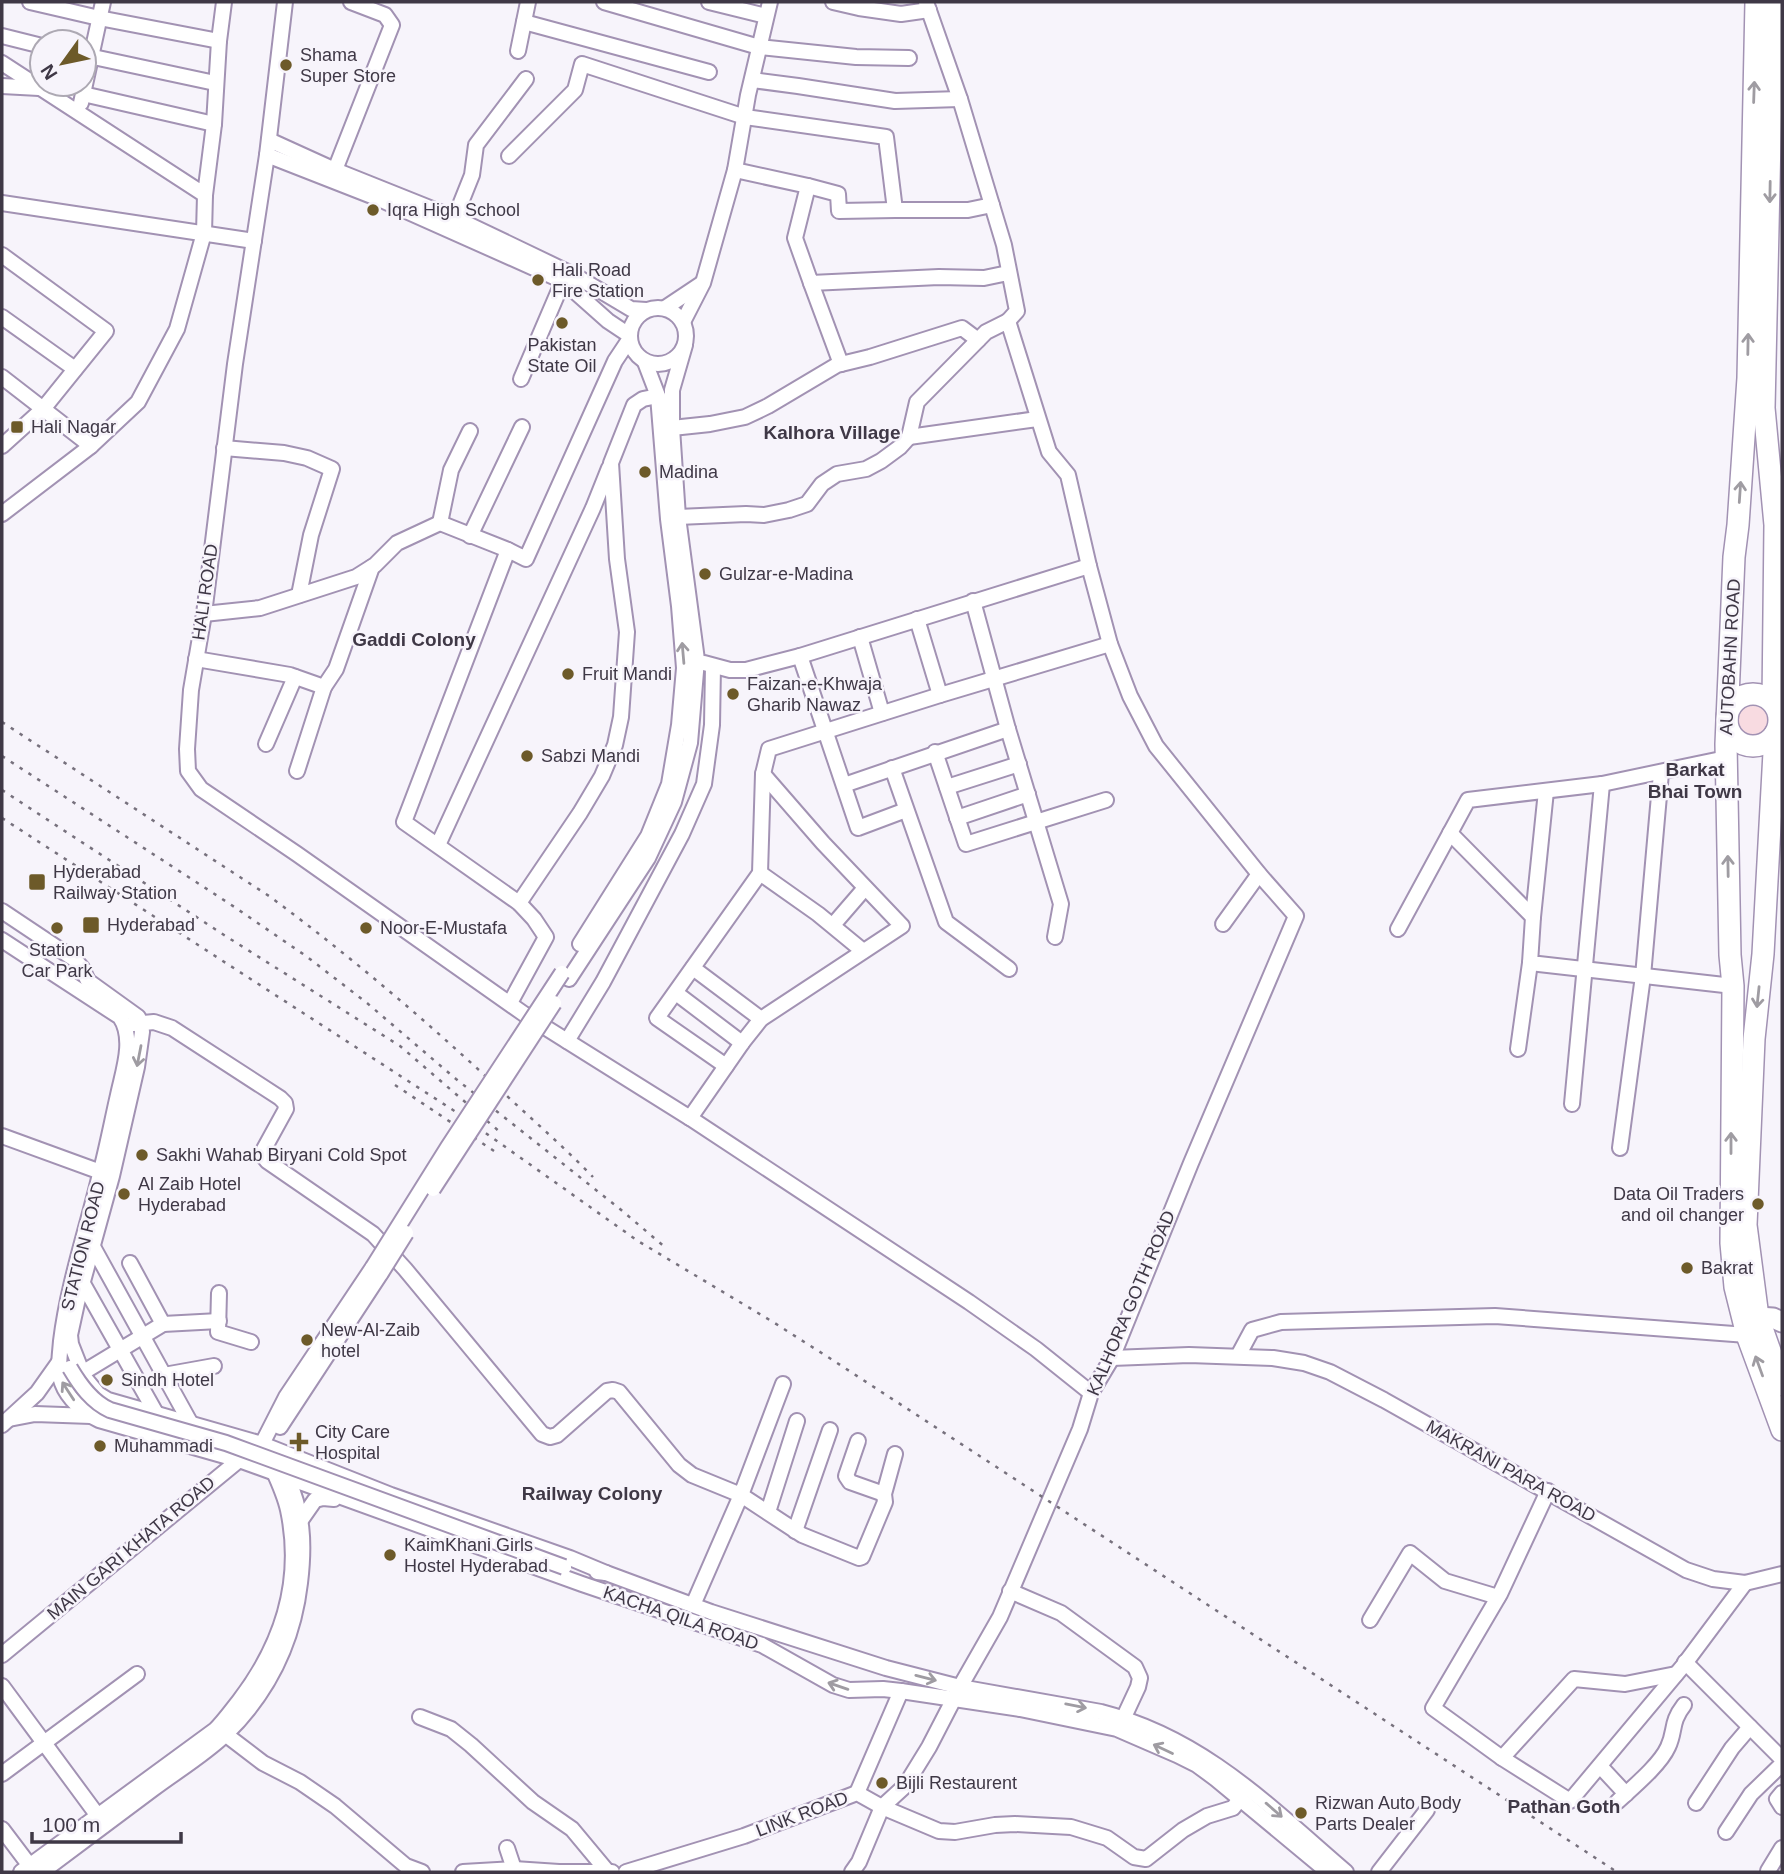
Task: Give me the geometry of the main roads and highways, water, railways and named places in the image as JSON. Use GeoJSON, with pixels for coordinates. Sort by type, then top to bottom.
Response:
{"type":"FeatureCollection","features":[{"type":"Feature","properties":{"kind":"highway","name":"AUTOBAHN ROAD"},"geometry":{"type":"LineString","coordinates":[[1756,2],[1748,378],[1734,556],[1726,758],[1733,986],[1731,1243],[1735,1287],[1782,1385]]}},
{"type":"Feature","properties":{"kind":"highway"},"geometry":{"type":"LineString","coordinates":[[1773,2],[1764,408],[1775,525],[1779,732],[1762,744],[1754,746],[1738,741],[1731,735],[1728,710],[1739,698],[1755,694],[1777,703]]}},
{"type":"Feature","properties":{"kind":"highway"},"geometry":{"type":"LineString","coordinates":[[1738,525],[1775,525]]}},
{"type":"Feature","properties":{"kind":"highway","name":"AUTOBAHN ROAD"},"geometry":{"type":"LineString","coordinates":[[1779,732],[1754,1039],[1745,1225],[1752,1326],[1782,1430]]}},
{"type":"Feature","properties":{"kind":"highway"},"geometry":{"type":"LineString","coordinates":[[1730,956],[1740,932],[1739,897],[1743,892],[1751,892],[1756,901],[1757,932],[1763,954]]}},
{"type":"Feature","properties":{"kind":"main road"},"geometry":{"type":"LineString","coordinates":[[1752,1326],[1773,1318],[1781,1319]]}},
{"type":"Feature","properties":{"kind":"railway"},"geometry":{"type":"LineString","coordinates":[[2,722],[300,919],[420,1018],[593,1177]]}},
{"type":"Feature","properties":{"kind":"railway"},"geometry":{"type":"LineString","coordinates":[[2,756],[306,956],[666,1248]]}},
{"type":"Feature","properties":{"kind":"railway"},"geometry":{"type":"LineString","coordinates":[[2,790],[400,1046],[500,1132]]}},
{"type":"Feature","properties":{"kind":"railway"},"geometry":{"type":"LineString","coordinates":[[2,818],[456,1112],[638,1241],[831,1359],[1617,1872]]}},
{"type":"Feature","properties":{"kind":"railway"},"geometry":{"type":"LineString","coordinates":[[395,1085],[494,1151]]}},
{"type":"Feature","properties":{"kind":"place","name":"Shama Super Store"},"geometry":{"type":"Point","coordinates":[286,65]}},
{"type":"Feature","properties":{"kind":"place","name":"Iqra High School"},"geometry":{"type":"Point","coordinates":[373,210]}},
{"type":"Feature","properties":{"kind":"place","name":"Hali Road Fire Station"},"geometry":{"type":"Point","coordinates":[538,280]}},
{"type":"Feature","properties":{"kind":"place","name":"Pakistan State Oil"},"geometry":{"type":"Point","coordinates":[562,323]}},
{"type":"Feature","properties":{"kind":"place","name":"Hali Nagar"},"geometry":{"type":"Point","coordinates":[17,427]}},
{"type":"Feature","properties":{"kind":"place","name":"Madina"},"geometry":{"type":"Point","coordinates":[645,472]}},
{"type":"Feature","properties":{"kind":"place","name":"Gulzar-e-Madina"},"geometry":{"type":"Point","coordinates":[705,574]}},
{"type":"Feature","properties":{"kind":"place","name":"Fruit Mandi"},"geometry":{"type":"Point","coordinates":[568,674]}},
{"type":"Feature","properties":{"kind":"place","name":"Faizan-e-Khwaja Gharib Nawaz"},"geometry":{"type":"Point","coordinates":[733,694]}},
{"type":"Feature","properties":{"kind":"place","name":"Sabzi Mandi"},"geometry":{"type":"Point","coordinates":[527,756]}},
{"type":"Feature","properties":{"kind":"place","name":"Hyderabad Railway Station"},"geometry":{"type":"Point","coordinates":[37,882]}},
{"type":"Feature","properties":{"kind":"place","name":"Hyderabad"},"geometry":{"type":"Point","coordinates":[91,925]}},
{"type":"Feature","properties":{"kind":"place","name":"Station Car Park"},"geometry":{"type":"Point","coordinates":[57,928]}},
{"type":"Feature","properties":{"kind":"place","name":"Noor-E-Mustafa"},"geometry":{"type":"Point","coordinates":[366,928]}},
{"type":"Feature","properties":{"kind":"place","name":"Sakhi Wahab Biryani Cold Spot"},"geometry":{"type":"Point","coordinates":[142,1155]}},
{"type":"Feature","properties":{"kind":"place","name":"Al Zaib Hotel Hyderabad"},"geometry":{"type":"Point","coordinates":[124,1194]}},
{"type":"Feature","properties":{"kind":"place","name":"Data Oil Traders and oil changer"},"geometry":{"type":"Point","coordinates":[1758,1204]}},
{"type":"Feature","properties":{"kind":"place","name":"Bakrat"},"geometry":{"type":"Point","coordinates":[1687,1268]}},
{"type":"Feature","properties":{"kind":"place","name":"New-Al-Zaib hotel"},"geometry":{"type":"Point","coordinates":[307,1340]}},
{"type":"Feature","properties":{"kind":"place","name":"Sindh Hotel"},"geometry":{"type":"Point","coordinates":[107,1380]}},
{"type":"Feature","properties":{"kind":"place","name":"City Care Hospital"},"geometry":{"type":"Point","coordinates":[299,1442]}},
{"type":"Feature","properties":{"kind":"place","name":"Muhammadi"},"geometry":{"type":"Point","coordinates":[100,1446]}},
{"type":"Feature","properties":{"kind":"place","name":"KaimKhani Girls Hostel Hyderabad"},"geometry":{"type":"Point","coordinates":[390,1555]}},
{"type":"Feature","properties":{"kind":"place","name":"Bijli Restaurent"},"geometry":{"type":"Point","coordinates":[882,1783]}},
{"type":"Feature","properties":{"kind":"place","name":"Rizwan Auto Body Parts Dealer"},"geometry":{"type":"Point","coordinates":[1301,1813]}},
{"type":"Feature","properties":{"kind":"district","name":"Kalhora Village"},"geometry":{"type":"Point","coordinates":[832,432]}},
{"type":"Feature","properties":{"kind":"district","name":"Gaddi Colony"},"geometry":{"type":"Point","coordinates":[414,639]}},
{"type":"Feature","properties":{"kind":"district","name":"Barkat Bhai Town"},"geometry":{"type":"Point","coordinates":[1695,780]}},
{"type":"Feature","properties":{"kind":"district","name":"Railway Colony"},"geometry":{"type":"Point","coordinates":[592,1493]}},
{"type":"Feature","properties":{"kind":"district","name":"Pathan Goth"},"geometry":{"type":"Point","coordinates":[1564,1806]}}]}
